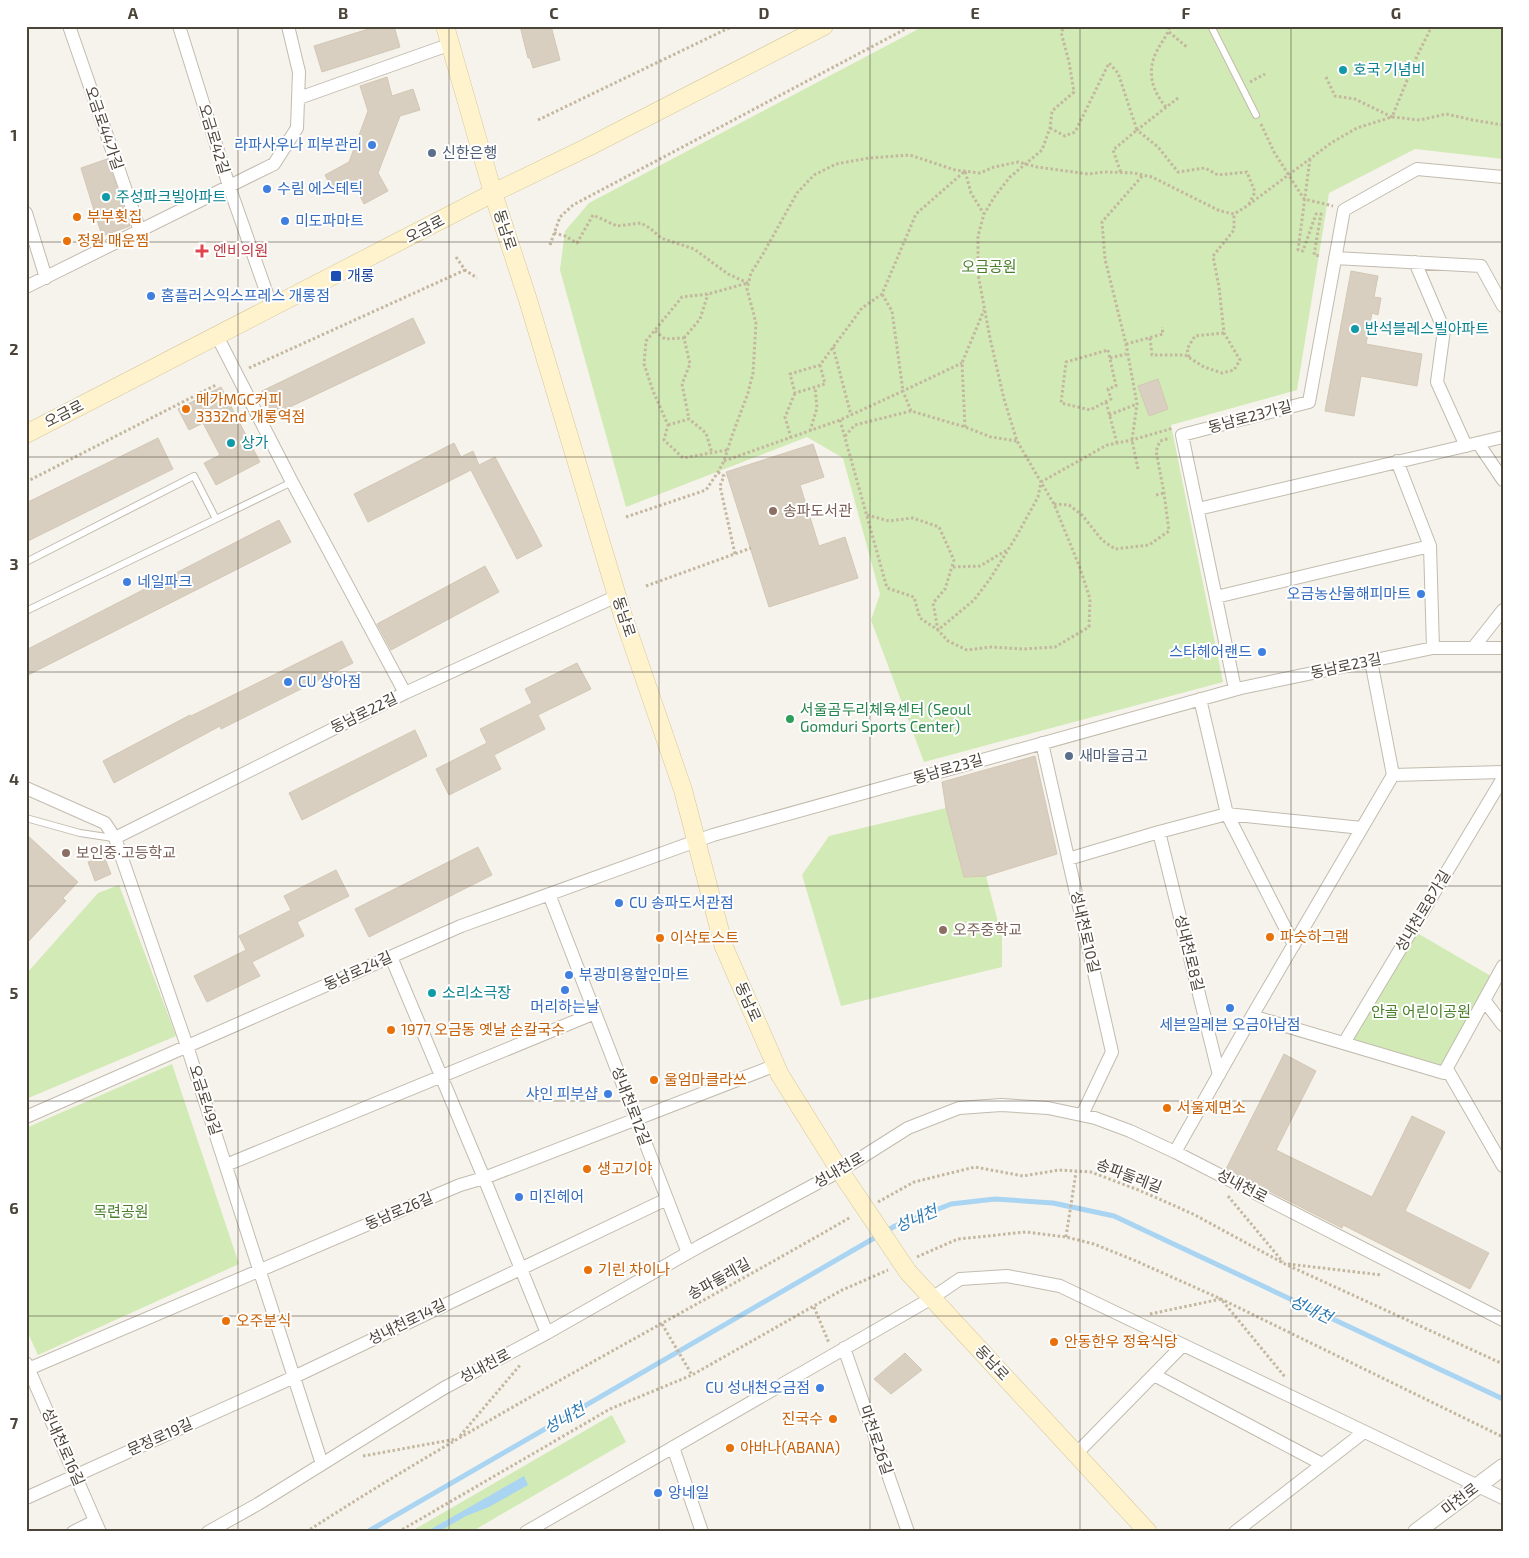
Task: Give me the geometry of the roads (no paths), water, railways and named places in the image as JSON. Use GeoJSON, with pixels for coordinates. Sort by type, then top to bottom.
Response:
{"type":"FeatureCollection","features":[{"type":"Feature","properties":{"kind":"main road","name":"동남로"},"geometry":{"type":"LineString","coordinates":[[446,26],[493,193],[528,300],[617,596],[683,790],[724,947],[780,1075],[840,1171],[908,1272],[1148,1532]]}},
{"type":"Feature","properties":{"kind":"main road","name":"오금로"},"geometry":{"type":"LineString","coordinates":[[26,434],[493,193],[824,26]]}},
{"type":"Feature","properties":{"kind":"street","name":"오금로44가길"},"geometry":{"type":"LineString","coordinates":[[69,26],[140,231]]}},
{"type":"Feature","properties":{"kind":"street","name":"오금로42길"},"geometry":{"type":"LineString","coordinates":[[179,26],[229,186],[272,308]]}},
{"type":"Feature","properties":{"kind":"street"},"geometry":{"type":"LineString","coordinates":[[26,288],[274,164],[297,128],[299,72],[288,26]]}},
{"type":"Feature","properties":{"kind":"street"},"geometry":{"type":"LineString","coordinates":[[299,98],[451,44]]}},
{"type":"Feature","properties":{"kind":"street","name":"동남로23가길"},"geometry":{"type":"LineString","coordinates":[[1235,689],[1182,435],[1309,402],[1344,210],[1417,170],[1503,177]]}},
{"type":"Feature","properties":{"kind":"street"},"geometry":{"type":"LineString","coordinates":[[26,213],[46,278]]}},
{"type":"Feature","properties":{"kind":"street"},"geometry":{"type":"LineString","coordinates":[[1335,258],[1481,266],[1503,306]]}},
{"type":"Feature","properties":{"kind":"street"},"geometry":{"type":"LineString","coordinates":[[1415,262],[1444,330],[1437,382],[1472,445],[1503,480]]}},
{"type":"Feature","properties":{"kind":"street"},"geometry":{"type":"LineString","coordinates":[[217,336],[292,482],[405,693]]}},
{"type":"Feature","properties":{"kind":"street"},"geometry":{"type":"LineString","coordinates":[[1198,509],[1503,437]]}},
{"type":"Feature","properties":{"kind":"street"},"geometry":{"type":"LineString","coordinates":[[1397,462],[1430,546],[1433,648]]}},
{"type":"Feature","properties":{"kind":"street"},"geometry":{"type":"LineString","coordinates":[[1216,597],[1430,546]]}},
{"type":"Feature","properties":{"kind":"street","name":"동남로22길"},"geometry":{"type":"LineString","coordinates":[[115,838],[405,693],[617,596]]}},
{"type":"Feature","properties":{"kind":"street"},"geometry":{"type":"LineString","coordinates":[[1473,648],[1503,610]]}},
{"type":"Feature","properties":{"kind":"street","name":"동남로23길"},"geometry":{"type":"LineString","coordinates":[[696,841],[1235,689],[1433,648],[1503,648]]}},
{"type":"Feature","properties":{"kind":"street"},"geometry":{"type":"LineString","coordinates":[[1175,1152],[1252,1016],[1394,776],[1371,661]]}},
{"type":"Feature","properties":{"kind":"street"},"geometry":{"type":"LineString","coordinates":[[1200,699],[1228,814],[1294,945]]}},
{"type":"Feature","properties":{"kind":"street","name":"성내천로10길"},"geometry":{"type":"LineString","coordinates":[[1042,743],[1112,1052],[1082,1116]]}},
{"type":"Feature","properties":{"kind":"street"},"geometry":{"type":"LineString","coordinates":[[1394,776],[1503,772]]}},
{"type":"Feature","properties":{"kind":"street","name":"성내천로8가길"},"geometry":{"type":"LineString","coordinates":[[1344,1044],[1503,778]]}},
{"type":"Feature","properties":{"kind":"street","name":"오금로49길"},"geometry":{"type":"LineString","coordinates":[[26,788],[105,822],[115,838],[188,1046],[322,1464]]}},
{"type":"Feature","properties":{"kind":"street"},"geometry":{"type":"LineString","coordinates":[[1068,859],[1228,814],[1362,828]]}},
{"type":"Feature","properties":{"kind":"street","name":"성내천로8길"},"geometry":{"type":"LineString","coordinates":[[1159,832],[1219,1075]]}},
{"type":"Feature","properties":{"kind":"street","name":"동남로24길"},"geometry":{"type":"LineString","coordinates":[[26,1117],[461,926],[696,841]]}},
{"type":"Feature","properties":{"kind":"street","name":"성내천로12길"},"geometry":{"type":"LineString","coordinates":[[549,894],[688,1253]]}},
{"type":"Feature","properties":{"kind":"street"},"geometry":{"type":"LineString","coordinates":[[391,957],[547,1333]]}},
{"type":"Feature","properties":{"kind":"street"},"geometry":{"type":"LineString","coordinates":[[1446,1071],[1503,966]]}},
{"type":"Feature","properties":{"kind":"street"},"geometry":{"type":"LineString","coordinates":[[1484,1000],[1503,1025]]}},
{"type":"Feature","properties":{"kind":"street"},"geometry":{"type":"LineString","coordinates":[[226,1165],[595,1013]]}},
{"type":"Feature","properties":{"kind":"street"},"geometry":{"type":"LineString","coordinates":[[1252,1016],[1344,1044],[1446,1071],[1503,1166]]}},
{"type":"Feature","properties":{"kind":"street","name":"동남로26길"},"geometry":{"type":"LineString","coordinates":[[27,1367],[460,1185],[484,1178],[776,1065]]}},
{"type":"Feature","properties":{"kind":"street","name":"성내천로"},"geometry":{"type":"LineString","coordinates":[[208,1532],[258,1504],[444,1388],[840,1171],[908,1128],[959,1108],[1002,1105],[1048,1108],[1095,1118],[1130,1131],[1175,1152],[1502,1319]]}},
{"type":"Feature","properties":{"kind":"street"},"geometry":{"type":"LineString","coordinates":[[520,1268],[667,1199]]}},
{"type":"Feature","properties":{"kind":"street","name":"성내천로14길"},"geometry":{"type":"LineString","coordinates":[[294,1377],[520,1268]]}},
{"type":"Feature","properties":{"kind":"street"},"geometry":{"type":"LineString","coordinates":[[526,1532],[932,1298],[960,1279],[1007,1276],[1060,1286],[1503,1498]]}},
{"type":"Feature","properties":{"kind":"street"},"geometry":{"type":"LineString","coordinates":[[1076,1454],[1183,1345]]}},
{"type":"Feature","properties":{"kind":"street","name":"마천로26길"},"geometry":{"type":"LineString","coordinates":[[839,1351],[908,1532]]}},
{"type":"Feature","properties":{"kind":"street","name":"성내천로16길"},"geometry":{"type":"LineString","coordinates":[[27,1367],[97,1526]]}},
{"type":"Feature","properties":{"kind":"street"},"geometry":{"type":"LineString","coordinates":[[1154,1375],[1322,1464]]}},
{"type":"Feature","properties":{"kind":"street","name":"문정로19길"},"geometry":{"type":"LineString","coordinates":[[26,1498],[294,1377]]}},
{"type":"Feature","properties":{"kind":"street"},"geometry":{"type":"LineString","coordinates":[[1235,1532],[1364,1432]]}},
{"type":"Feature","properties":{"kind":"street"},"geometry":{"type":"LineString","coordinates":[[673,1447],[702,1532]]}},
{"type":"Feature","properties":{"kind":"street","name":"마천로"},"geometry":{"type":"LineString","coordinates":[[1416,1532],[1503,1467]]}},
{"type":"Feature","properties":{"kind":"street"},"geometry":{"type":"LineString","coordinates":[[73,1532],[97,1526]]}},
{"type":"Feature","properties":{"kind":"lane"},"geometry":{"type":"LineString","coordinates":[[1211,26],[1256,115]]}},
{"type":"Feature","properties":{"kind":"lane"},"geometry":{"type":"LineString","coordinates":[[26,562],[194,476],[216,519]]}},
{"type":"Feature","properties":{"kind":"lane"},"geometry":{"type":"LineString","coordinates":[[26,611],[292,482]]}},
{"type":"Feature","properties":{"kind":"lane"},"geometry":{"type":"LineString","coordinates":[[26,818],[80,833],[115,838]]}},
{"type":"Feature","properties":{"kind":"water"},"geometry":{"type":"Polygon","coordinates":[[[524,1476],[528,1485],[438,1532],[426,1532],[524,1476]]]}},
{"type":"Feature","properties":{"kind":"waterway","name":"성내천"},"geometry":{"type":"LineString","coordinates":[[367,1532],[895,1226],[951,1204],[995,1199],[1053,1203],[1114,1216],[1503,1399]]}},
{"type":"Feature","properties":{"kind":"place","name":"호국 기념비"},"geometry":{"type":"Point","coordinates":[1343,70]}},
{"type":"Feature","properties":{"kind":"place","name":"라파사우나 피부관리"},"geometry":{"type":"Point","coordinates":[372,145]}},
{"type":"Feature","properties":{"kind":"place","name":"신한은행"},"geometry":{"type":"Point","coordinates":[432,153]}},
{"type":"Feature","properties":{"kind":"place","name":"수림 에스테틱"},"geometry":{"type":"Point","coordinates":[267,189]}},
{"type":"Feature","properties":{"kind":"place","name":"주성파크빌아파트"},"geometry":{"type":"Point","coordinates":[106,197]}},
{"type":"Feature","properties":{"kind":"place","name":"부부횟집"},"geometry":{"type":"Point","coordinates":[77,217]}},
{"type":"Feature","properties":{"kind":"place","name":"미도파마트"},"geometry":{"type":"Point","coordinates":[285,221]}},
{"type":"Feature","properties":{"kind":"place","name":"정원 매운찜"},"geometry":{"type":"Point","coordinates":[67,241]}},
{"type":"Feature","properties":{"kind":"place","name":"엔비의원"},"geometry":{"type":"Point","coordinates":[202,251]}},
{"type":"Feature","properties":{"kind":"place","name":"개롱"},"geometry":{"type":"Point","coordinates":[336,276]}},
{"type":"Feature","properties":{"kind":"place","name":"홈플러스익스프레스 개롱점"},"geometry":{"type":"Point","coordinates":[151,296]}},
{"type":"Feature","properties":{"kind":"place","name":"반석블레스빌아파트"},"geometry":{"type":"Point","coordinates":[1355,329]}},
{"type":"Feature","properties":{"kind":"place","name":"메가MGC커피 3332nd 개롱역점"},"geometry":{"type":"Point","coordinates":[186,409]}},
{"type":"Feature","properties":{"kind":"place","name":"상가"},"geometry":{"type":"Point","coordinates":[231,443]}},
{"type":"Feature","properties":{"kind":"place","name":"송파도서관"},"geometry":{"type":"Point","coordinates":[773,511]}},
{"type":"Feature","properties":{"kind":"place","name":"네일파크"},"geometry":{"type":"Point","coordinates":[127,582]}},
{"type":"Feature","properties":{"kind":"place","name":"오금농산물해피마트"},"geometry":{"type":"Point","coordinates":[1421,594]}},
{"type":"Feature","properties":{"kind":"place","name":"스타헤어랜드"},"geometry":{"type":"Point","coordinates":[1262,652]}},
{"type":"Feature","properties":{"kind":"place","name":"CU 상아점"},"geometry":{"type":"Point","coordinates":[288,682]}},
{"type":"Feature","properties":{"kind":"place","name":"서울곰두리체육센터 (Seoul Gomduri Sports Center)"},"geometry":{"type":"Point","coordinates":[790,719]}},
{"type":"Feature","properties":{"kind":"place","name":"새마을금고"},"geometry":{"type":"Point","coordinates":[1069,756]}},
{"type":"Feature","properties":{"kind":"place","name":"보인중·고등학교"},"geometry":{"type":"Point","coordinates":[66,853]}},
{"type":"Feature","properties":{"kind":"place","name":"CU 송파도서관점"},"geometry":{"type":"Point","coordinates":[619,903]}},
{"type":"Feature","properties":{"kind":"place","name":"오주중학교"},"geometry":{"type":"Point","coordinates":[943,930]}},
{"type":"Feature","properties":{"kind":"place","name":"파슷하그램"},"geometry":{"type":"Point","coordinates":[1270,937]}},
{"type":"Feature","properties":{"kind":"place","name":"이삭토스트"},"geometry":{"type":"Point","coordinates":[660,938]}},
{"type":"Feature","properties":{"kind":"place","name":"부광미용할인마트"},"geometry":{"type":"Point","coordinates":[569,975]}},
{"type":"Feature","properties":{"kind":"place","name":"머리하는날"},"geometry":{"type":"Point","coordinates":[565,990]}},
{"type":"Feature","properties":{"kind":"place","name":"소리소극장"},"geometry":{"type":"Point","coordinates":[432,993]}},
{"type":"Feature","properties":{"kind":"place","name":"세븐일레븐 오금아남점"},"geometry":{"type":"Point","coordinates":[1230,1008]}},
{"type":"Feature","properties":{"kind":"place","name":"1977 오금동 옛날 손칼국수"},"geometry":{"type":"Point","coordinates":[391,1030]}},
{"type":"Feature","properties":{"kind":"place","name":"울엄마클라쓰"},"geometry":{"type":"Point","coordinates":[654,1080]}},
{"type":"Feature","properties":{"kind":"place","name":"샤인 피부샵"},"geometry":{"type":"Point","coordinates":[608,1094]}},
{"type":"Feature","properties":{"kind":"place","name":"서울제면소"},"geometry":{"type":"Point","coordinates":[1167,1108]}},
{"type":"Feature","properties":{"kind":"place","name":"생고기야"},"geometry":{"type":"Point","coordinates":[587,1169]}},
{"type":"Feature","properties":{"kind":"place","name":"미진헤어"},"geometry":{"type":"Point","coordinates":[519,1197]}},
{"type":"Feature","properties":{"kind":"place","name":"기린 차이나"},"geometry":{"type":"Point","coordinates":[588,1270]}},
{"type":"Feature","properties":{"kind":"place","name":"오주분식"},"geometry":{"type":"Point","coordinates":[226,1321]}},
{"type":"Feature","properties":{"kind":"place","name":"안동한우 정육식당"},"geometry":{"type":"Point","coordinates":[1054,1342]}},
{"type":"Feature","properties":{"kind":"place","name":"CU 성내천오금점"},"geometry":{"type":"Point","coordinates":[820,1388]}},
{"type":"Feature","properties":{"kind":"place","name":"진국수"},"geometry":{"type":"Point","coordinates":[833,1419]}},
{"type":"Feature","properties":{"kind":"place","name":"아바나(ABANA)"},"geometry":{"type":"Point","coordinates":[730,1448]}},
{"type":"Feature","properties":{"kind":"place","name":"앙네일"},"geometry":{"type":"Point","coordinates":[658,1493]}},
{"type":"Feature","properties":{"kind":"park label","name":"오금공원"},"geometry":{"type":"Point","coordinates":[989,267]}},
{"type":"Feature","properties":{"kind":"park label","name":"안골 어린이공원"},"geometry":{"type":"Point","coordinates":[1421,1012]}},
{"type":"Feature","properties":{"kind":"park label","name":"목련공원"},"geometry":{"type":"Point","coordinates":[121,1212]}}]}
